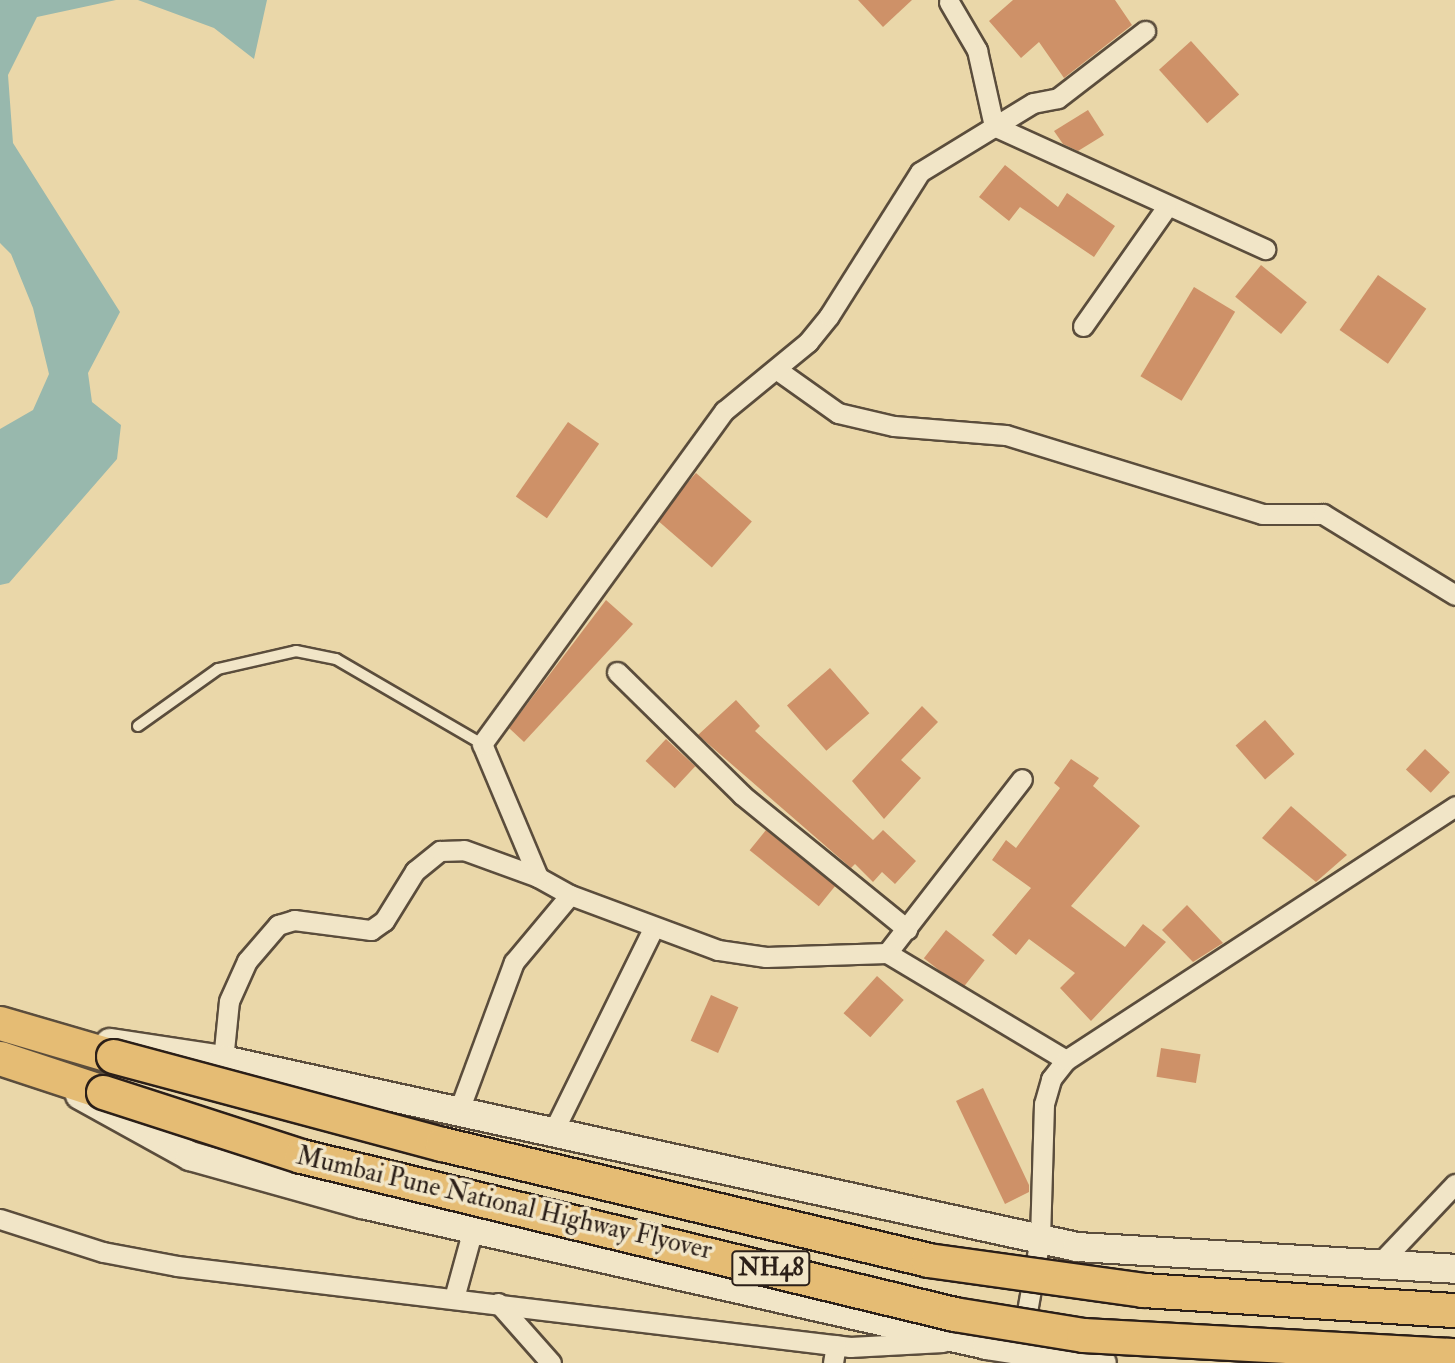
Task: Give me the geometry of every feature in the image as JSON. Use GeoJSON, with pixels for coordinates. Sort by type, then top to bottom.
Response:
{"type":"FeatureCollection","features":[{"type":"Feature","properties":{"kind":"highway","name":"Mumbai Pune National Highway Flyover"},"geometry":{"type":"LineString","coordinates":[[15,1027],[442,1144],[928,1259],[1143,1290],[1455,1310]]}},
{"type":"Feature","properties":{"kind":"highway","name":"Mumbai Pune National Highway Flyover"},"geometry":{"type":"LineString","coordinates":[[10,1060],[301,1156],[954,1314],[1083,1335],[1455,1354]]}},
{"type":"Feature","properties":{"kind":"main road"},"geometry":{"type":"LineString","coordinates":[[15,1027],[223,1060],[1077,1247],[1455,1269]]}},
{"type":"Feature","properties":{"kind":"main road"},"geometry":{"type":"LineString","coordinates":[[10,1060],[190,1156],[473,1229],[969,1341],[1020,1357],[1102,1363]]}},
{"type":"Feature","properties":{"kind":"street"},"geometry":{"type":"LineString","coordinates":[[949,2],[977,50],[995,126]]}},
{"type":"Feature","properties":{"kind":"street"},"geometry":{"type":"LineString","coordinates":[[538,877],[482,744],[724,411],[776,369],[829,316],[920,172],[1033,103],[1058,98],[1146,31]]}},
{"type":"Feature","properties":{"kind":"street"},"geometry":{"type":"LineString","coordinates":[[995,126],[1166,208],[1265,249]]}},
{"type":"Feature","properties":{"kind":"street"},"geometry":{"type":"LineString","coordinates":[[1083,326],[1166,208]]}},
{"type":"Feature","properties":{"kind":"street"},"geometry":{"type":"LineString","coordinates":[[776,369],[838,413],[894,426],[1006,435],[1262,514],[1323,514],[1455,595]]}},
{"type":"Feature","properties":{"kind":"street"},"geometry":{"type":"LineString","coordinates":[[617,672],[742,795],[907,929]]}},
{"type":"Feature","properties":{"kind":"street"},"geometry":{"type":"LineString","coordinates":[[887,953],[1022,779]]}},
{"type":"Feature","properties":{"kind":"street"},"geometry":{"type":"LineString","coordinates":[[1020,1357],[1040,1239],[1044,1104],[1051,1079],[1066,1060],[1455,806]]}},
{"type":"Feature","properties":{"kind":"street"},"geometry":{"type":"LineString","coordinates":[[223,1060],[229,1001],[247,961],[278,925],[294,920],[349,932],[371,930],[384,921],[415,871],[440,851],[464,850],[538,877],[570,895],[652,931],[766,957],[887,953],[1066,1060]]}},
{"type":"Feature","properties":{"kind":"street"},"geometry":{"type":"LineString","coordinates":[[458,1113],[514,962],[570,895]]}},
{"type":"Feature","properties":{"kind":"street"},"geometry":{"type":"LineString","coordinates":[[553,1132],[652,931]]}},
{"type":"Feature","properties":{"kind":"street"},"geometry":{"type":"LineString","coordinates":[[1380,1263],[1455,1184]]}},
{"type":"Feature","properties":{"kind":"street"},"geometry":{"type":"LineString","coordinates":[[0,1219],[103,1252],[177,1266],[498,1303],[834,1354],[969,1341]]}},
{"type":"Feature","properties":{"kind":"street"},"geometry":{"type":"LineString","coordinates":[[454,1298],[473,1229]]}},
{"type":"Feature","properties":{"kind":"street"},"geometry":{"type":"LineString","coordinates":[[498,1303],[551,1363]]}},
{"type":"Feature","properties":{"kind":"lane"},"geometry":{"type":"LineString","coordinates":[[138,726],[218,669],[296,652],[336,659],[482,744]]}},
{"type":"Feature","properties":{"kind":"water"},"geometry":{"type":"Polygon","coordinates":[[[0,0],[116,0],[37,17],[8,75],[13,143],[120,312],[88,373],[92,402],[121,425],[117,459],[9,583],[0,585],[0,429],[33,410],[49,374],[33,308],[11,254],[0,243],[0,0]]]}},
{"type":"Feature","properties":{"kind":"water"},"geometry":{"type":"Polygon","coordinates":[[[138,0],[267,0],[254,59],[214,28],[138,0]]]}},
{"type":"Feature","properties":{"kind":"building"},"geometry":{"type":"Polygon","coordinates":[[[858,0],[912,0],[883,27],[858,0]]]}},
{"type":"Feature","properties":{"kind":"building"},"geometry":{"type":"Polygon","coordinates":[[[1013,0],[1115,0],[1132,25],[1064,78],[1039,42],[1021,58],[989,21],[1013,0]]]}},
{"type":"Feature","properties":{"kind":"building"},"geometry":{"type":"Polygon","coordinates":[[[1191,41],[1239,95],[1207,123],[1159,70],[1191,41]]]}},
{"type":"Feature","properties":{"kind":"building"},"geometry":{"type":"Polygon","coordinates":[[[1088,110],[1104,135],[1078,151],[1063,144],[1054,131],[1088,110]]]}},
{"type":"Feature","properties":{"kind":"building"},"geometry":{"type":"Polygon","coordinates":[[[1005,165],[1058,207],[1067,193],[1115,226],[1094,257],[1020,207],[1009,221],[979,197],[1005,165]]]}},
{"type":"Feature","properties":{"kind":"building"},"geometry":{"type":"Polygon","coordinates":[[[1261,265],[1307,302],[1281,334],[1235,297],[1261,265]]]}},
{"type":"Feature","properties":{"kind":"building"},"geometry":{"type":"Polygon","coordinates":[[[1378,275],[1426,309],[1388,364],[1340,330],[1378,275]]]}},
{"type":"Feature","properties":{"kind":"building"},"geometry":{"type":"Polygon","coordinates":[[[1194,287],[1235,312],[1182,401],[1140,376],[1194,287]]]}},
{"type":"Feature","properties":{"kind":"building"},"geometry":{"type":"Polygon","coordinates":[[[568,422],[599,444],[547,518],[516,497],[568,422]]]}},
{"type":"Feature","properties":{"kind":"building"},"geometry":{"type":"Polygon","coordinates":[[[696,473],[752,522],[712,568],[656,519],[696,473]]]}},
{"type":"Feature","properties":{"kind":"building"},"geometry":{"type":"Polygon","coordinates":[[[606,600],[633,624],[524,742],[509,728],[606,600]]]}},
{"type":"Feature","properties":{"kind":"building"},"geometry":{"type":"Polygon","coordinates":[[[830,668],[869,713],[826,751],[787,705],[830,668]]]}},
{"type":"Feature","properties":{"kind":"building"},"geometry":{"type":"Polygon","coordinates":[[[736,700],[760,726],[755,731],[873,840],[883,830],[916,861],[895,884],[882,872],[873,882],[855,864],[851,868],[698,735],[736,700]]]}},
{"type":"Feature","properties":{"kind":"building"},"geometry":{"type":"Polygon","coordinates":[[[922,706],[938,722],[901,760],[921,778],[884,819],[852,781],[922,706]]]}},
{"type":"Feature","properties":{"kind":"building"},"geometry":{"type":"Polygon","coordinates":[[[1265,720],[1295,754],[1265,780],[1236,746],[1265,720]]]}},
{"type":"Feature","properties":{"kind":"building"},"geometry":{"type":"Polygon","coordinates":[[[666,739],[695,766],[675,788],[646,761],[666,739]]]}},
{"type":"Feature","properties":{"kind":"building"},"geometry":{"type":"Polygon","coordinates":[[[1425,749],[1450,772],[1431,793],[1406,769],[1425,749]]]}},
{"type":"Feature","properties":{"kind":"building"},"geometry":{"type":"Polygon","coordinates":[[[1071,759],[1099,778],[1093,786],[1140,826],[1071,906],[1125,947],[1143,924],[1166,942],[1091,1021],[1060,988],[1075,973],[1029,939],[1016,955],[992,935],[1031,888],[992,860],[1006,840],[1016,848],[1060,788],[1054,783],[1071,759]]]}},
{"type":"Feature","properties":{"kind":"building"},"geometry":{"type":"Polygon","coordinates":[[[1291,806],[1347,855],[1316,882],[1262,838],[1291,806]]]}},
{"type":"Feature","properties":{"kind":"building"},"geometry":{"type":"Polygon","coordinates":[[[766,830],[835,886],[819,906],[750,850],[766,830]]]}},
{"type":"Feature","properties":{"kind":"building"},"geometry":{"type":"Polygon","coordinates":[[[1187,905],[1223,943],[1193,962],[1162,930],[1187,905]]]}},
{"type":"Feature","properties":{"kind":"building"},"geometry":{"type":"Polygon","coordinates":[[[946,930],[985,960],[962,989],[924,958],[946,930]]]}},
{"type":"Feature","properties":{"kind":"building"},"geometry":{"type":"Polygon","coordinates":[[[877,976],[904,1000],[870,1037],[844,1013],[877,976]]]}},
{"type":"Feature","properties":{"kind":"building"},"geometry":{"type":"Polygon","coordinates":[[[711,995],[738,1007],[718,1053],[691,1041],[711,995]]]}},
{"type":"Feature","properties":{"kind":"building"},"geometry":{"type":"Polygon","coordinates":[[[1161,1048],[1201,1054],[1196,1083],[1156,1077],[1161,1048]]]}},
{"type":"Feature","properties":{"kind":"building"},"geometry":{"type":"Polygon","coordinates":[[[983,1088],[1029,1185],[1029,1192],[1005,1204],[956,1101],[983,1088]]]}}]}
